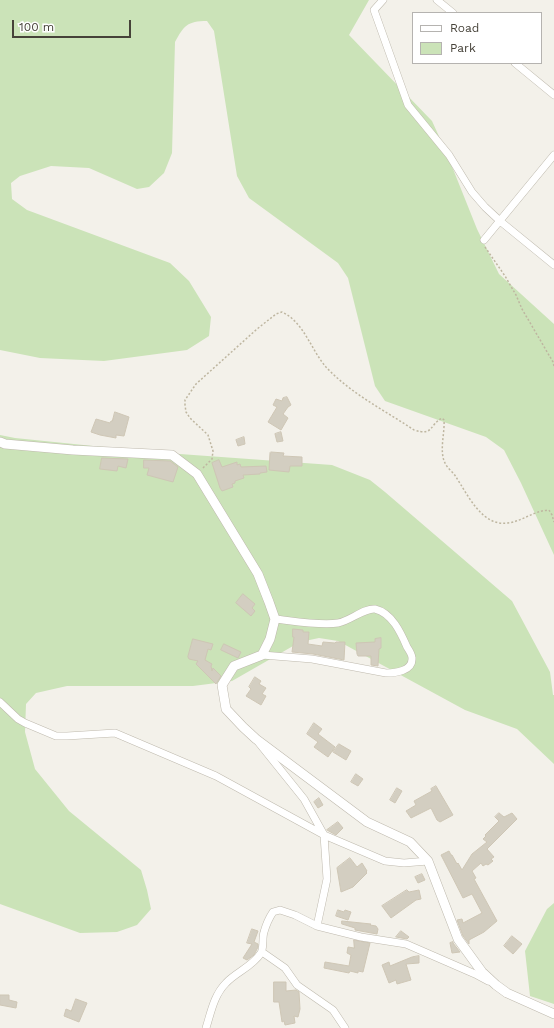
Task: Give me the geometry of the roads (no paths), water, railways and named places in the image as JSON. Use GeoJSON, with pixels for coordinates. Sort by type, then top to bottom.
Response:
{"type":"FeatureCollection","features":[{"type":"Feature","properties":{"kind":"street"},"geometry":{"type":"LineString","coordinates":[[383,0],[374,10],[408,105],[449,155],[472,192],[500,221],[554,265]]}},
{"type":"Feature","properties":{"kind":"street"},"geometry":{"type":"LineString","coordinates":[[437,0],[452,12]]}},
{"type":"Feature","properties":{"kind":"street"},"geometry":{"type":"LineString","coordinates":[[516,64],[554,95]]}},
{"type":"Feature","properties":{"kind":"street"},"geometry":{"type":"LineString","coordinates":[[484,240],[554,154]]}},
{"type":"Feature","properties":{"kind":"street"},"geometry":{"type":"LineString","coordinates":[[0,442],[5,444],[73,450],[172,455],[197,474],[258,574],[274,619],[270,638],[262,655]]}},
{"type":"Feature","properties":{"kind":"street"},"geometry":{"type":"LineString","coordinates":[[274,619],[338,623],[351,619],[367,610],[374,609],[392,619],[402,635],[412,658],[411,664],[406,669],[397,673],[386,673],[312,659],[262,655],[234,666],[222,685],[226,709],[242,728],[367,822],[410,842],[428,861],[458,939],[482,972],[507,993],[554,1014]]}},
{"type":"Feature","properties":{"kind":"street"},"geometry":{"type":"LineString","coordinates":[[0,702],[21,721],[56,736],[115,733],[216,776],[324,835],[385,861],[404,863],[428,861]]}},
{"type":"Feature","properties":{"kind":"street"},"geometry":{"type":"LineString","coordinates":[[256,739],[266,754],[304,799],[324,835],[327,879],[317,926]]}},
{"type":"Feature","properties":{"kind":"street"},"geometry":{"type":"LineString","coordinates":[[206,1028],[214,1001],[219,991],[227,982],[246,969],[262,952],[264,932],[269,919],[273,912],[280,910],[295,915],[317,926],[361,937],[406,944],[476,974],[496,985]]}},
{"type":"Feature","properties":{"kind":"street"},"geometry":{"type":"LineString","coordinates":[[262,952],[285,968],[296,985],[333,1010],[345,1028]]}}]}
